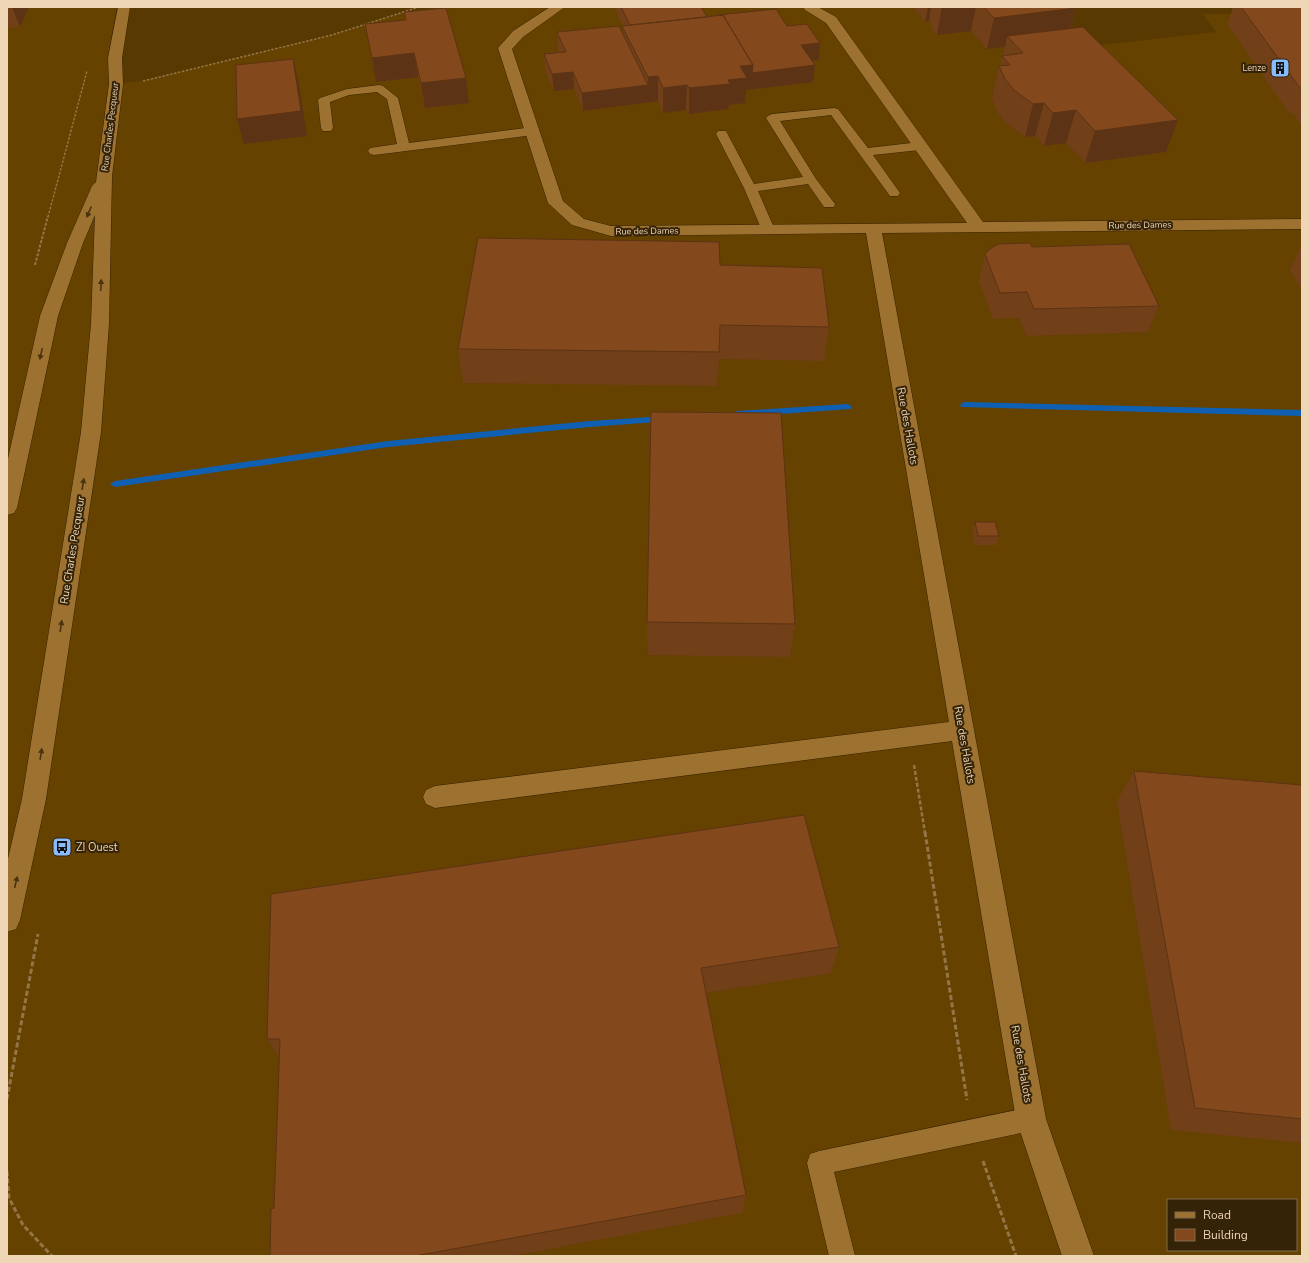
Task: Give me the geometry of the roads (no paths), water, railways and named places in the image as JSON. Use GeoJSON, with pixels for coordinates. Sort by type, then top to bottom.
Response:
{"type":"FeatureCollection","features":[{"type":"Feature","properties":{"kind":"street","name":"Rue Charles Pecqueur"},"geometry":{"type":"LineString","coordinates":[[7,920],[34,799],[91,432],[100,324],[104,176],[116,84],[115,58],[124,7]]}},
{"type":"Feature","properties":{"kind":"street","name":"Rue des Dames"},"geometry":{"type":"LineString","coordinates":[[559,7],[518,34],[505,48],[556,203],[578,222],[611,231],[1302,224]]}},
{"type":"Feature","properties":{"kind":"street"},"geometry":{"type":"LineString","coordinates":[[809,7],[832,20],[978,227]]}},
{"type":"Feature","properties":{"kind":"street","name":"Rue Charles Pecqueur"},"geometry":{"type":"LineString","coordinates":[[7,508],[49,316],[75,243],[104,176]]}},
{"type":"Feature","properties":{"kind":"street","name":"Rue des Hallots"},"geometry":{"type":"LineString","coordinates":[[873,228],[1031,1119],[1078,1256]]}},
{"type":"Feature","properties":{"kind":"street"},"geometry":{"type":"LineString","coordinates":[[435,797],[962,730]]}},
{"type":"Feature","properties":{"kind":"lane"},"geometry":{"type":"LineString","coordinates":[[326,128],[324,100],[347,92],[379,88],[392,98],[404,147]]}},
{"type":"Feature","properties":{"kind":"lane"},"geometry":{"type":"LineString","coordinates":[[829,204],[811,180],[772,118],[834,111],[894,193]]}},
{"type":"Feature","properties":{"kind":"lane"},"geometry":{"type":"LineString","coordinates":[[374,150],[532,131]]}},
{"type":"Feature","properties":{"kind":"lane"},"geometry":{"type":"LineString","coordinates":[[722,134],[750,188],[768,230]]}},
{"type":"Feature","properties":{"kind":"lane"},"geometry":{"type":"LineString","coordinates":[[865,152],[920,146]]}},
{"type":"Feature","properties":{"kind":"lane"},"geometry":{"type":"LineString","coordinates":[[750,188],[811,180]]}},
{"type":"Feature","properties":{"kind":"lane"},"geometry":{"type":"LineString","coordinates":[[842,1256],[819,1163],[1031,1119]]}},
{"type":"Feature","properties":{"kind":"waterway"},"geometry":{"type":"LineString","coordinates":[[965,405],[1302,413]]}},
{"type":"Feature","properties":{"kind":"waterway"},"geometry":{"type":"LineString","coordinates":[[737,414],[847,407]]}},
{"type":"Feature","properties":{"kind":"waterway"},"geometry":{"type":"LineString","coordinates":[[115,484],[388,444],[590,424],[666,419]]}},
{"type":"Feature","properties":{"kind":"place","name":"Lenze"},"geometry":{"type":"Point","coordinates":[1280,68]}},
{"type":"Feature","properties":{"kind":"place","name":"ZI Ouest"},"geometry":{"type":"Point","coordinates":[62,847]}}]}
